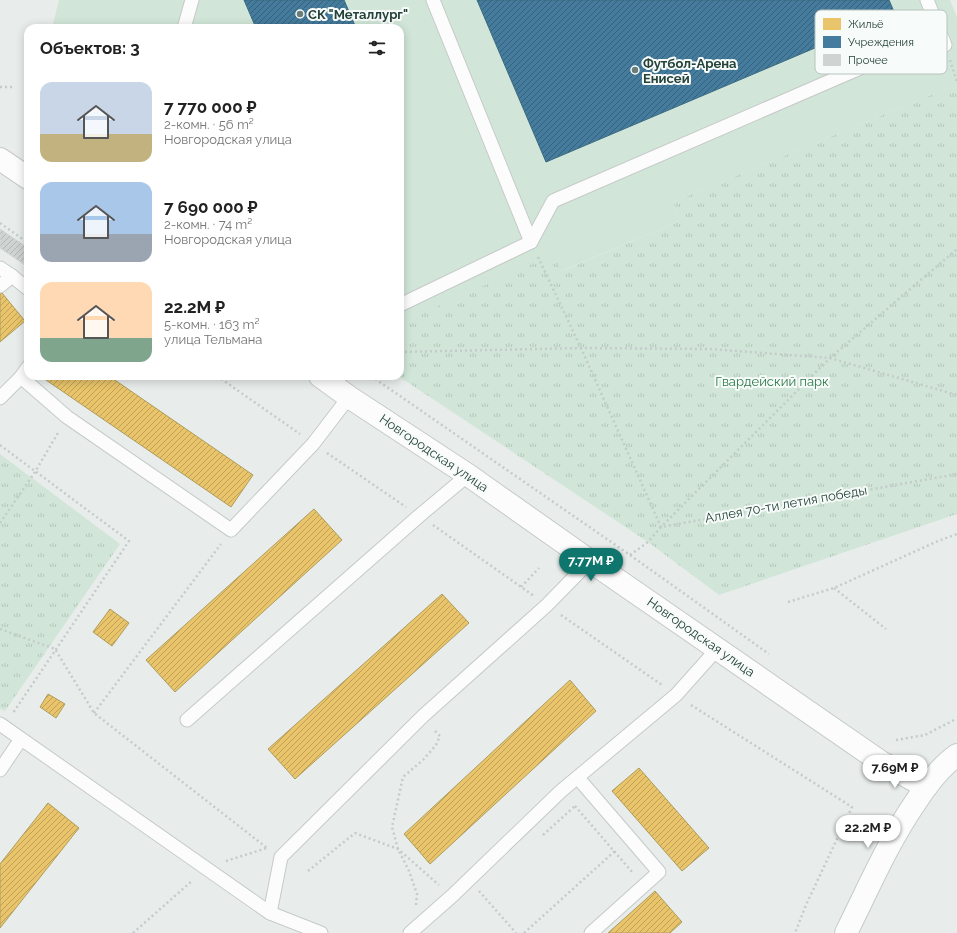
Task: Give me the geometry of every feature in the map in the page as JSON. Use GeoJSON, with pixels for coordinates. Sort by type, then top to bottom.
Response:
{"type":"FeatureCollection","features":[{"type":"Feature","properties":{"kind":"street"},"geometry":{"type":"LineString","coordinates":[[0,159],[24,175]]}},
{"type":"Feature","properties":{"kind":"street","name":"Новгородская улица"},"geometry":{"type":"LineString","coordinates":[[326,380],[468,475],[881,762],[926,787]]}},
{"type":"Feature","properties":{"kind":"street"},"geometry":{"type":"LineString","coordinates":[[846,933],[878,865],[898,828],[926,787],[955,760]]}},
{"type":"Feature","properties":{"kind":"lane"},"geometry":{"type":"LineString","coordinates":[[185,24],[192,0]]}},
{"type":"Feature","properties":{"kind":"lane"},"geometry":{"type":"LineString","coordinates":[[433,0],[532,242]]}},
{"type":"Feature","properties":{"kind":"lane"},"geometry":{"type":"LineString","coordinates":[[927,0],[931,10]]}},
{"type":"Feature","properties":{"kind":"lane"},"geometry":{"type":"LineString","coordinates":[[404,304],[532,242],[553,201],[846,74]]}},
{"type":"Feature","properties":{"kind":"lane"},"geometry":{"type":"LineString","coordinates":[[0,268],[24,286]]}},
{"type":"Feature","properties":{"kind":"lane"},"geometry":{"type":"LineString","coordinates":[[0,286],[12,276]]}},
{"type":"Feature","properties":{"kind":"lane"},"geometry":{"type":"LineString","coordinates":[[0,398],[24,372]]}},
{"type":"Feature","properties":{"kind":"lane"},"geometry":{"type":"LineString","coordinates":[[32,380],[67,417],[231,530],[313,444],[349,397]]}},
{"type":"Feature","properties":{"kind":"lane"},"geometry":{"type":"LineString","coordinates":[[187,720],[419,516],[468,475]]}},
{"type":"Feature","properties":{"kind":"lane"},"geometry":{"type":"LineString","coordinates":[[270,913],[280,857],[423,716],[547,605],[590,561]]}},
{"type":"Feature","properties":{"kind":"lane"},"geometry":{"type":"LineString","coordinates":[[412,931],[452,896],[468,879],[562,791],[676,695],[718,648]]}},
{"type":"Feature","properties":{"kind":"lane"},"geometry":{"type":"LineString","coordinates":[[2,725],[270,913],[321,933]]}},
{"type":"Feature","properties":{"kind":"lane"},"geometry":{"type":"LineString","coordinates":[[0,770],[21,739]]}},
{"type":"Feature","properties":{"kind":"lane"},"geometry":{"type":"LineString","coordinates":[[578,778],[659,872],[591,933]]}},
{"type":"Feature","properties":{"kind":"path"},"geometry":{"type":"LineString","coordinates":[[947,51],[957,82]]}},
{"type":"Feature","properties":{"kind":"path"},"geometry":{"type":"LineString","coordinates":[[0,87],[14,87]]}},
{"type":"Feature","properties":{"kind":"path"},"geometry":{"type":"LineString","coordinates":[[0,223],[24,239]]}},
{"type":"Feature","properties":{"kind":"path"},"geometry":{"type":"LineString","coordinates":[[532,242],[661,527]]}},
{"type":"Feature","properties":{"kind":"path"},"geometry":{"type":"LineString","coordinates":[[630,555],[648,542],[661,527],[830,358],[957,249]]}},
{"type":"Feature","properties":{"kind":"path"},"geometry":{"type":"LineString","coordinates":[[404,352],[581,348],[710,349],[830,358],[957,395]]}},
{"type":"Feature","properties":{"kind":"path"},"geometry":{"type":"LineString","coordinates":[[377,380],[630,555],[768,654]]}},
{"type":"Feature","properties":{"kind":"path"},"geometry":{"type":"LineString","coordinates":[[0,523],[35,472],[67,417]]}},
{"type":"Feature","properties":{"kind":"path"},"geometry":{"type":"LineString","coordinates":[[0,445],[129,541],[2,725]]}},
{"type":"Feature","properties":{"kind":"path","name":"Аллея 70-ти летия победы"},"geometry":{"type":"LineString","coordinates":[[661,527],[923,479],[955,475]]}},
{"type":"Feature","properties":{"kind":"path"},"geometry":{"type":"LineString","coordinates":[[94,713],[231,530]]}},
{"type":"Feature","properties":{"kind":"path"},"geometry":{"type":"LineString","coordinates":[[788,602],[834,588],[938,541],[957,534]]}},
{"type":"Feature","properties":{"kind":"path"},"geometry":{"type":"LineString","coordinates":[[521,587],[538,568]]}},
{"type":"Feature","properties":{"kind":"path"},"geometry":{"type":"LineString","coordinates":[[834,588],[886,629]]}},
{"type":"Feature","properties":{"kind":"path"},"geometry":{"type":"LineString","coordinates":[[0,629],[55,650],[94,713],[267,848]]}},
{"type":"Feature","properties":{"kind":"path"},"geometry":{"type":"LineString","coordinates":[[412,931],[417,894],[409,871],[398,849],[392,827],[403,777],[423,760],[436,745],[440,736],[423,716]]}},
{"type":"Feature","properties":{"kind":"path"},"geometry":{"type":"LineString","coordinates":[[896,740],[925,735],[954,720]]}},
{"type":"Feature","properties":{"kind":"path"},"geometry":{"type":"LineString","coordinates":[[562,791],[644,886]]}},
{"type":"Feature","properties":{"kind":"path"},"geometry":{"type":"LineString","coordinates":[[795,933],[806,904],[852,807]]}},
{"type":"Feature","properties":{"kind":"path"},"geometry":{"type":"LineString","coordinates":[[308,871],[355,833],[398,849],[452,896],[479,891]]}},
{"type":"Feature","properties":{"kind":"path"},"geometry":{"type":"LineString","coordinates":[[524,933],[615,852]]}},
{"type":"Feature","properties":{"kind":"path"},"geometry":{"type":"LineString","coordinates":[[468,879],[516,933]]}},
{"type":"Feature","properties":{"kind":"green space"},"geometry":{"type":"Polygon","coordinates":[[[59,0],[950,0],[957,17],[957,84],[673,202],[680,221],[561,271],[554,254],[404,321],[404,24],[53,24],[59,0]]]}},
{"type":"Feature","properties":{"kind":"green space","name":"Гвардейский парк"},"geometry":{"type":"Polygon","coordinates":[[[957,84],[957,514],[719,595],[648,542],[404,380],[404,321],[555,253],[562,271],[680,221],[673,202],[957,84]]]}},
{"type":"Feature","properties":{"kind":"green space"},"geometry":{"type":"Polygon","coordinates":[[[0,454],[120,544],[5,711],[0,709],[0,454]]]}},
{"type":"Feature","properties":{"kind":"building: Жильё"},"geometry":{"type":"Polygon","coordinates":[[[2,293],[24,320],[24,322],[0,342],[0,294],[2,293]]]}},
{"type":"Feature","properties":{"kind":"building: Жильё"},"geometry":{"type":"Polygon","coordinates":[[[46,380],[115,380],[253,475],[231,507],[46,380]]]}},
{"type":"Feature","properties":{"kind":"building: Жильё"},"geometry":{"type":"Polygon","coordinates":[[[314,509],[342,540],[175,692],[146,660],[314,509]]]}},
{"type":"Feature","properties":{"kind":"building: Жильё"},"geometry":{"type":"Polygon","coordinates":[[[442,594],[469,623],[295,779],[268,749],[442,594]]]}},
{"type":"Feature","properties":{"kind":"building: Жильё"},"geometry":{"type":"Polygon","coordinates":[[[110,609],[129,623],[112,646],[93,632],[110,609]]]}},
{"type":"Feature","properties":{"kind":"building: Жильё"},"geometry":{"type":"Polygon","coordinates":[[[570,680],[596,711],[430,864],[404,834],[570,680]]]}},
{"type":"Feature","properties":{"kind":"building: Жильё"},"geometry":{"type":"Polygon","coordinates":[[[48,694],[65,704],[56,718],[40,707],[48,694]]]}},
{"type":"Feature","properties":{"kind":"building: Жильё"},"geometry":{"type":"Polygon","coordinates":[[[639,768],[709,848],[682,871],[612,791],[639,768]]]}},
{"type":"Feature","properties":{"kind":"building: Жильё"},"geometry":{"type":"Polygon","coordinates":[[[48,803],[79,828],[0,928],[0,864],[48,803]]]}},
{"type":"Feature","properties":{"kind":"building: Жильё"},"geometry":{"type":"Polygon","coordinates":[[[655,891],[682,922],[670,933],[608,933],[655,891]]]}},
{"type":"Feature","properties":{"kind":"building: Учреждения","name":"СК \"Металлург\""},"geometry":{"type":"Polygon","coordinates":[[[244,0],[344,0],[354,24],[254,24],[244,0]]]}},
{"type":"Feature","properties":{"kind":"building: Учреждения","name":"Футбол-Арена Енисей"},"geometry":{"type":"Polygon","coordinates":[[[477,0],[889,0],[893,10],[815,10],[815,48],[546,162],[477,0]]]}},
{"type":"Feature","properties":{"kind":"building: Прочее"},"geometry":{"type":"Polygon","coordinates":[[[0,229],[24,245],[24,264],[0,248],[0,229]]]}},
{"type":"Feature","properties":{"kind":"place","name":"СК \"Металлург\""},"geometry":{"type":"Point","coordinates":[300,14]}},
{"type":"Feature","properties":{"kind":"place","name":"Футбол-Арена Енисей"},"geometry":{"type":"Point","coordinates":[635,70]}}]}
